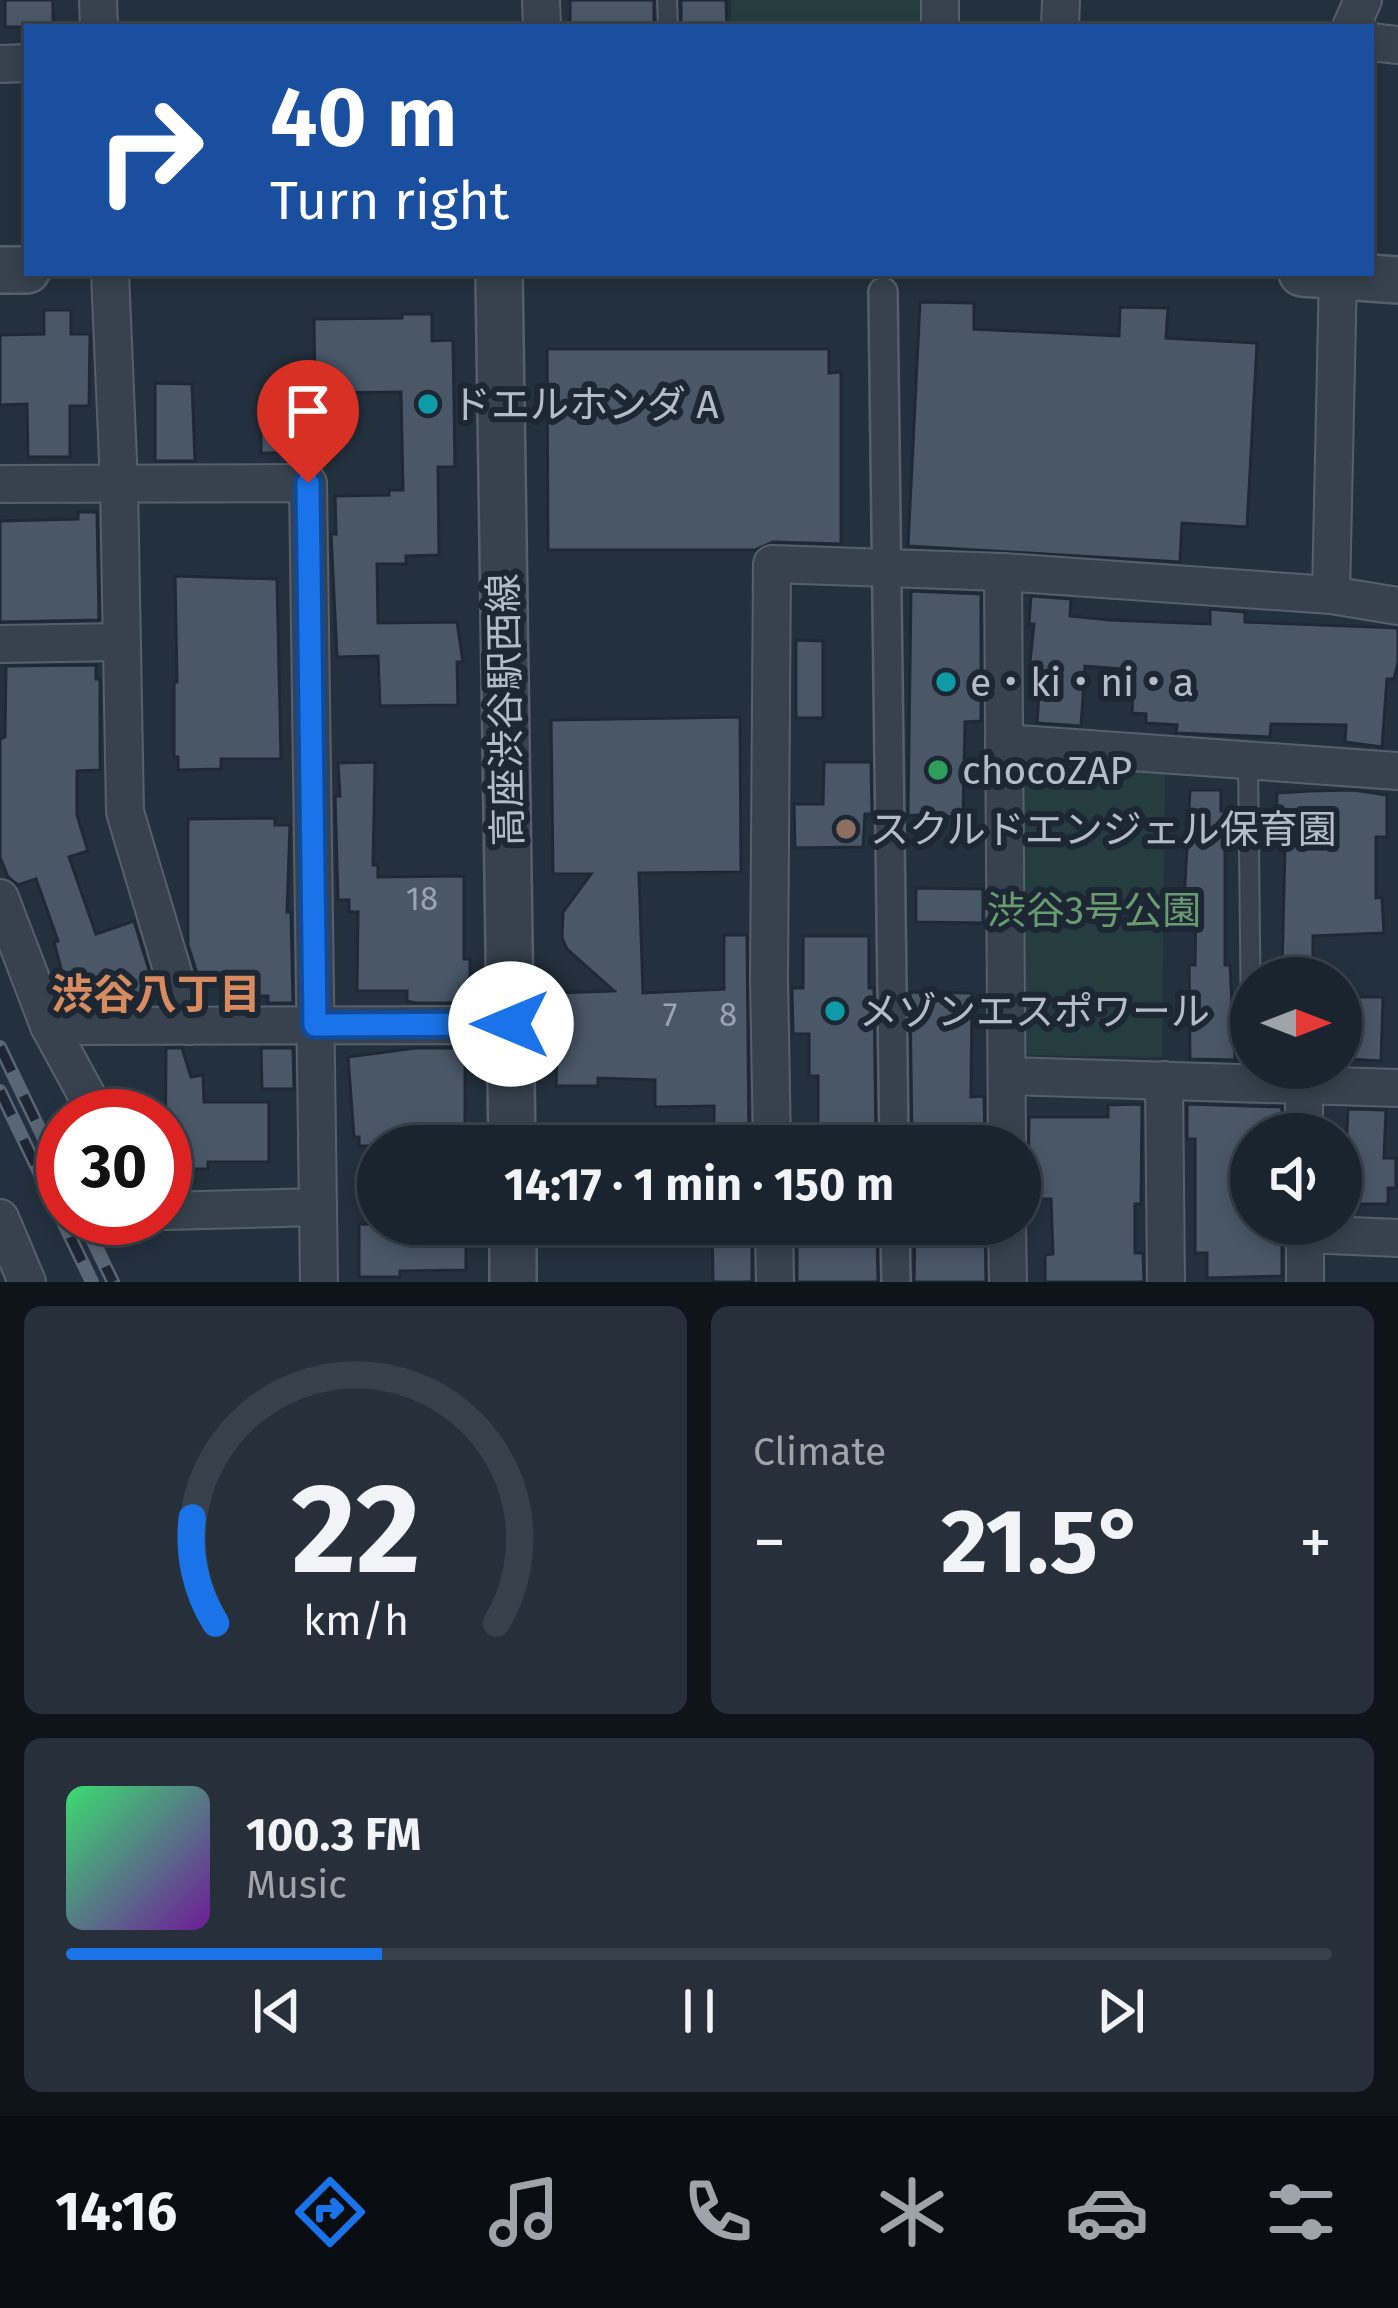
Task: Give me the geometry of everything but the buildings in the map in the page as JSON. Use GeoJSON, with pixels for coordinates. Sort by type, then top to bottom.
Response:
{"type":"FeatureCollection","features":[{"type":"Feature","properties":{"kind":"street"},"geometry":{"type":"LineString","coordinates":[[110,276],[125,812],[189,1026]]}},
{"type":"Feature","properties":{"kind":"street","name":"高座渋谷駅西線"},"geometry":{"type":"LineString","coordinates":[[499,276],[512,1125]]}},
{"type":"Feature","properties":{"kind":"street"},"geometry":{"type":"LineString","coordinates":[[1326,276],[1331,595]]}},
{"type":"Feature","properties":{"kind":"street"},"geometry":{"type":"LineString","coordinates":[[1350,276],[1398,280]]}},
{"type":"Feature","properties":{"kind":"street"},"geometry":{"type":"LineString","coordinates":[[883,292],[894,1125]]}},
{"type":"Feature","properties":{"kind":"street"},"geometry":{"type":"LineString","coordinates":[[0,484],[308,483],[320,1282]]}},
{"type":"Feature","properties":{"kind":"street"},"geometry":{"type":"LineString","coordinates":[[772,1125],[772,564],[1003,572],[1331,595],[1398,606]]}},
{"type":"Feature","properties":{"kind":"street"},"geometry":{"type":"LineString","coordinates":[[1003,572],[1007,1125]]}},
{"type":"Feature","properties":{"kind":"street"},"geometry":{"type":"LineString","coordinates":[[0,644],[122,642]]}},
{"type":"Feature","properties":{"kind":"street"},"geometry":{"type":"LineString","coordinates":[[1004,743],[1398,771]]}},
{"type":"Feature","properties":{"kind":"street"},"geometry":{"type":"LineString","coordinates":[[0,898],[50,1026],[84,1089]]}},
{"type":"Feature","properties":{"kind":"street"},"geometry":{"type":"LineString","coordinates":[[50,1026],[511,1024]]}},
{"type":"Feature","properties":{"kind":"street"},"geometry":{"type":"LineString","coordinates":[[1006,1076],[1230,1077]]}},
{"type":"Feature","properties":{"kind":"street"},"geometry":{"type":"LineString","coordinates":[[1164,1080],[1166,1282]]}},
{"type":"Feature","properties":{"kind":"street"},"geometry":{"type":"LineString","coordinates":[[1362,1087],[1398,1088]]}},
{"type":"Feature","properties":{"kind":"street"},"geometry":{"type":"LineString","coordinates":[[192,1210],[318,1207]]}},
{"type":"Feature","properties":{"kind":"street"},"geometry":{"type":"LineString","coordinates":[[0,1218],[27,1282]]}},
{"type":"Feature","properties":{"kind":"street"},"geometry":{"type":"LineString","coordinates":[[1362,1235],[1398,1238]]}},
{"type":"Feature","properties":{"kind":"street"},"geometry":{"type":"LineString","coordinates":[[513,1245],[514,1282]]}},
{"type":"Feature","properties":{"kind":"street"},"geometry":{"type":"LineString","coordinates":[[774,1245],[775,1282]]}},
{"type":"Feature","properties":{"kind":"street"},"geometry":{"type":"LineString","coordinates":[[895,1245],[896,1282]]}},
{"type":"Feature","properties":{"kind":"street"},"geometry":{"type":"LineString","coordinates":[[1007,1245],[1008,1282]]}},
{"type":"Feature","properties":{"kind":"street"},"geometry":{"type":"LineString","coordinates":[[1305,1245],[1305,1282]]}},
{"type":"Feature","properties":{"kind":"lane"},"geometry":{"type":"LineString","coordinates":[[1248,760],[1250,957]]}},
{"type":"Feature","properties":{"kind":"green space"},"geometry":{"type":"Polygon","coordinates":[[[731,0],[930,0],[929,24],[731,24],[731,0]]]}},
{"type":"Feature","properties":{"kind":"green space","name":"渋谷3号公園"},"geometry":{"type":"Polygon","coordinates":[[[1025,761],[1165,765],[1162,1057],[1024,1055],[1025,761]]]}},
{"type":"Feature","properties":{"kind":"railway"},"geometry":{"type":"LineString","coordinates":[[0,1047],[36,1122]]}},
{"type":"Feature","properties":{"kind":"railway"},"geometry":{"type":"LineString","coordinates":[[0,1091],[92,1282]]}},
{"type":"Feature","properties":{"kind":"railway"},"geometry":{"type":"LineString","coordinates":[[95,1245],[113,1282]]}},
{"type":"Feature","properties":{"kind":"place","name":"ドエルホンダ A"},"geometry":{"type":"Point","coordinates":[428,404]}},
{"type":"Feature","properties":{"kind":"place","name":"e・ki・ni・a"},"geometry":{"type":"Point","coordinates":[946,682]}},
{"type":"Feature","properties":{"kind":"place","name":"chocoZAP"},"geometry":{"type":"Point","coordinates":[938,770]}},
{"type":"Feature","properties":{"kind":"place","name":"スクルドエンジェル保育園"},"geometry":{"type":"Point","coordinates":[846,829]}},
{"type":"Feature","properties":{"kind":"place","name":"メゾンエスポワール"},"geometry":{"type":"Point","coordinates":[835,1011]}},
{"type":"Feature","properties":{"kind":"district","name":"渋谷八丁目"},"geometry":{"type":"Point","coordinates":[156,994]}},
{"type":"Feature","properties":{"kind":"route"},"geometry":{"type":"LineString","coordinates":[[308,483],[315,1025],[511,1024]]}}]}
